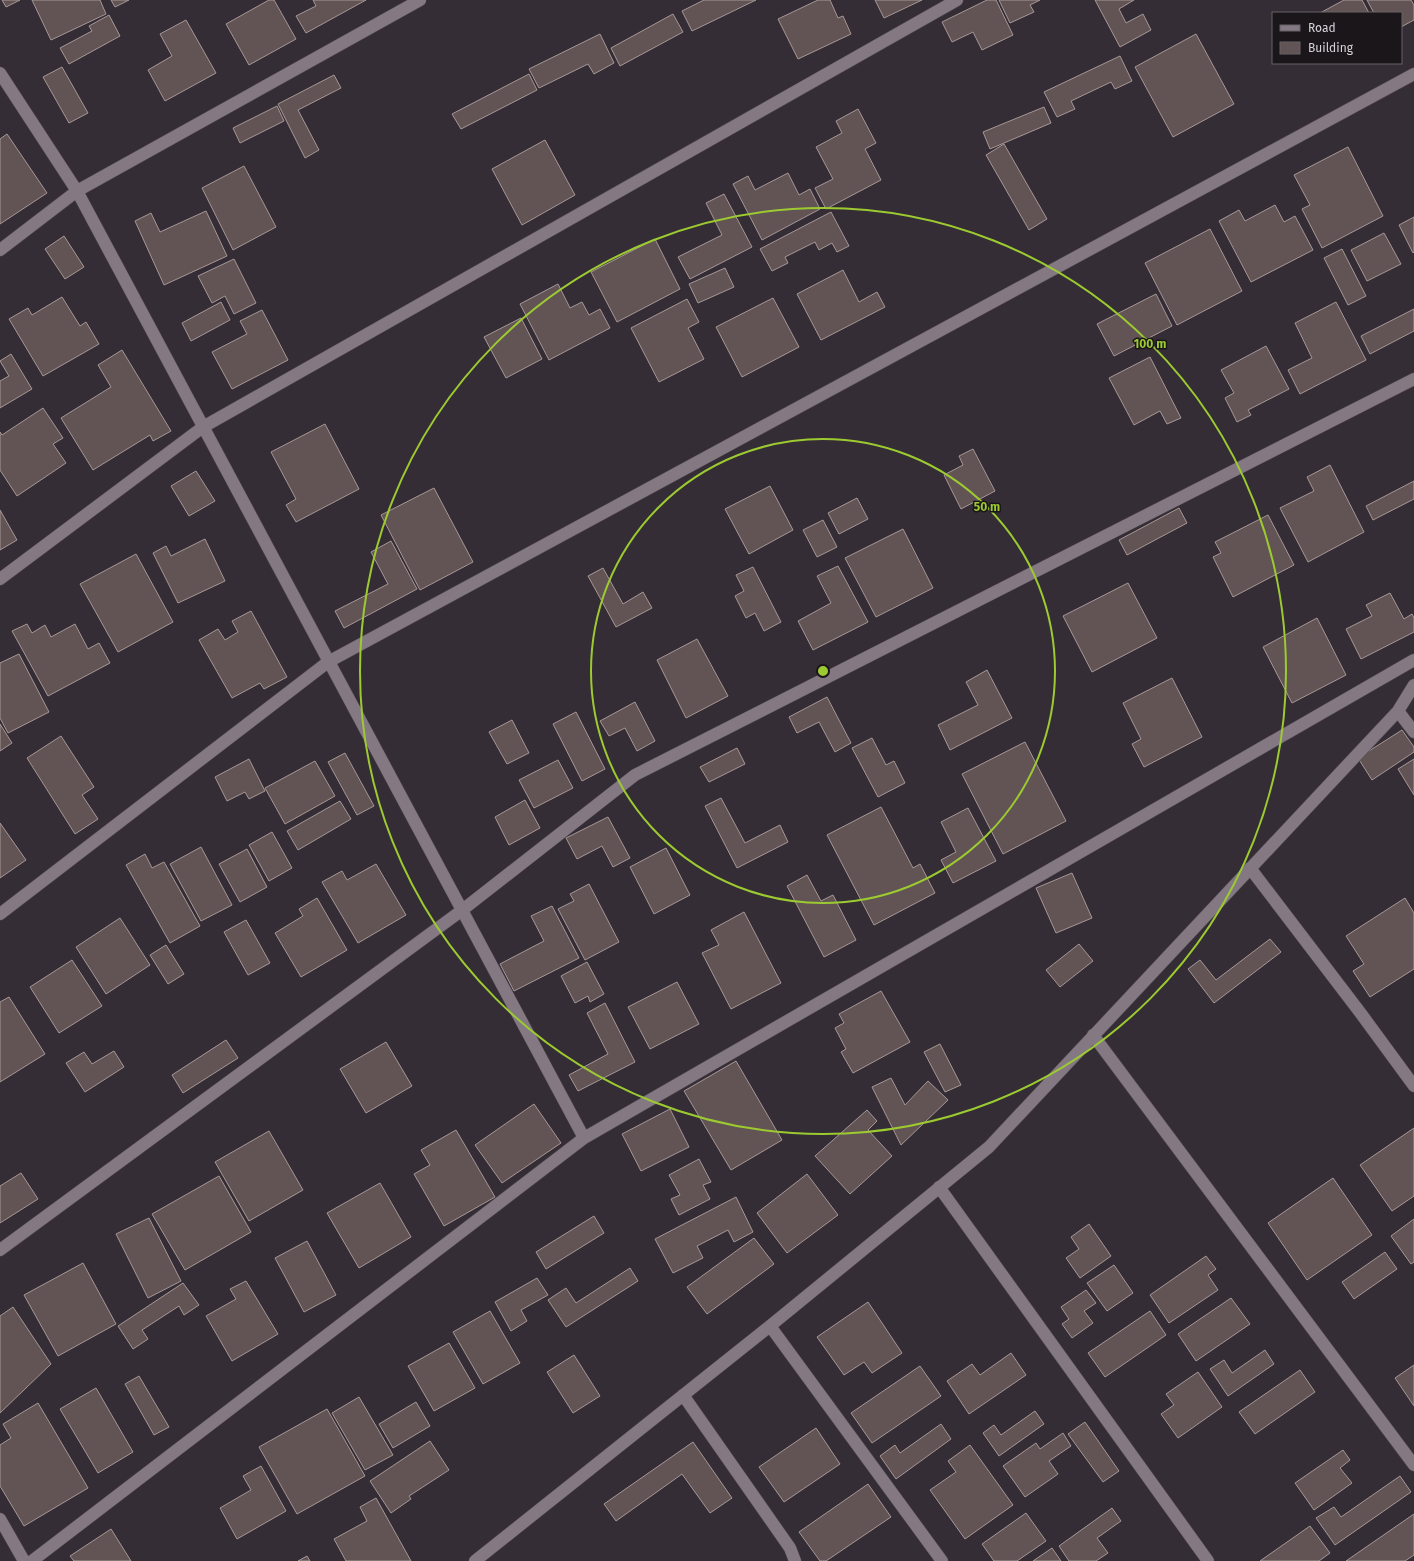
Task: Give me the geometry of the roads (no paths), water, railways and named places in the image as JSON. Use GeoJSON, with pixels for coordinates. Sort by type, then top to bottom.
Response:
{"type":"FeatureCollection","features":[{"type":"Feature","properties":{"kind":"street"},"geometry":{"type":"LineString","coordinates":[[0,250],[77,190],[420,0]]}},
{"type":"Feature","properties":{"kind":"street"},"geometry":{"type":"LineString","coordinates":[[0,579],[203,427],[957,0]]}},
{"type":"Feature","properties":{"kind":"street"},"geometry":{"type":"LineString","coordinates":[[0,73],[77,190],[461,911],[584,1138]]}},
{"type":"Feature","properties":{"kind":"street"},"geometry":{"type":"LineString","coordinates":[[0,914],[328,662],[1414,74]]}},
{"type":"Feature","properties":{"kind":"street"},"geometry":{"type":"LineString","coordinates":[[0,1250],[461,911],[635,775],[1414,379]]}},
{"type":"Feature","properties":{"kind":"street"},"geometry":{"type":"LineString","coordinates":[[32,1561],[584,1138],[1414,660]]}},
{"type":"Feature","properties":{"kind":"street"},"geometry":{"type":"LineString","coordinates":[[475,1561],[770,1326],[989,1146],[1398,711],[1414,685]]}},
{"type":"Feature","properties":{"kind":"street"},"geometry":{"type":"LineString","coordinates":[[1398,711],[1414,732]]}},
{"type":"Feature","properties":{"kind":"street"},"geometry":{"type":"LineString","coordinates":[[1250,868],[1362,1014],[1414,1086]]}},
{"type":"Feature","properties":{"kind":"street"},"geometry":{"type":"LineString","coordinates":[[1094,1035],[1414,1465]]}},
{"type":"Feature","properties":{"kind":"street"},"geometry":{"type":"LineString","coordinates":[[939,1187],[1208,1561]]}},
{"type":"Feature","properties":{"kind":"street"},"geometry":{"type":"LineString","coordinates":[[770,1326],[942,1561]]}},
{"type":"Feature","properties":{"kind":"street"},"geometry":{"type":"LineString","coordinates":[[683,1395],[790,1548],[795,1561]]}},
{"type":"Feature","properties":{"kind":"street"},"geometry":{"type":"LineString","coordinates":[[0,1519],[24,1561]]}}]}
